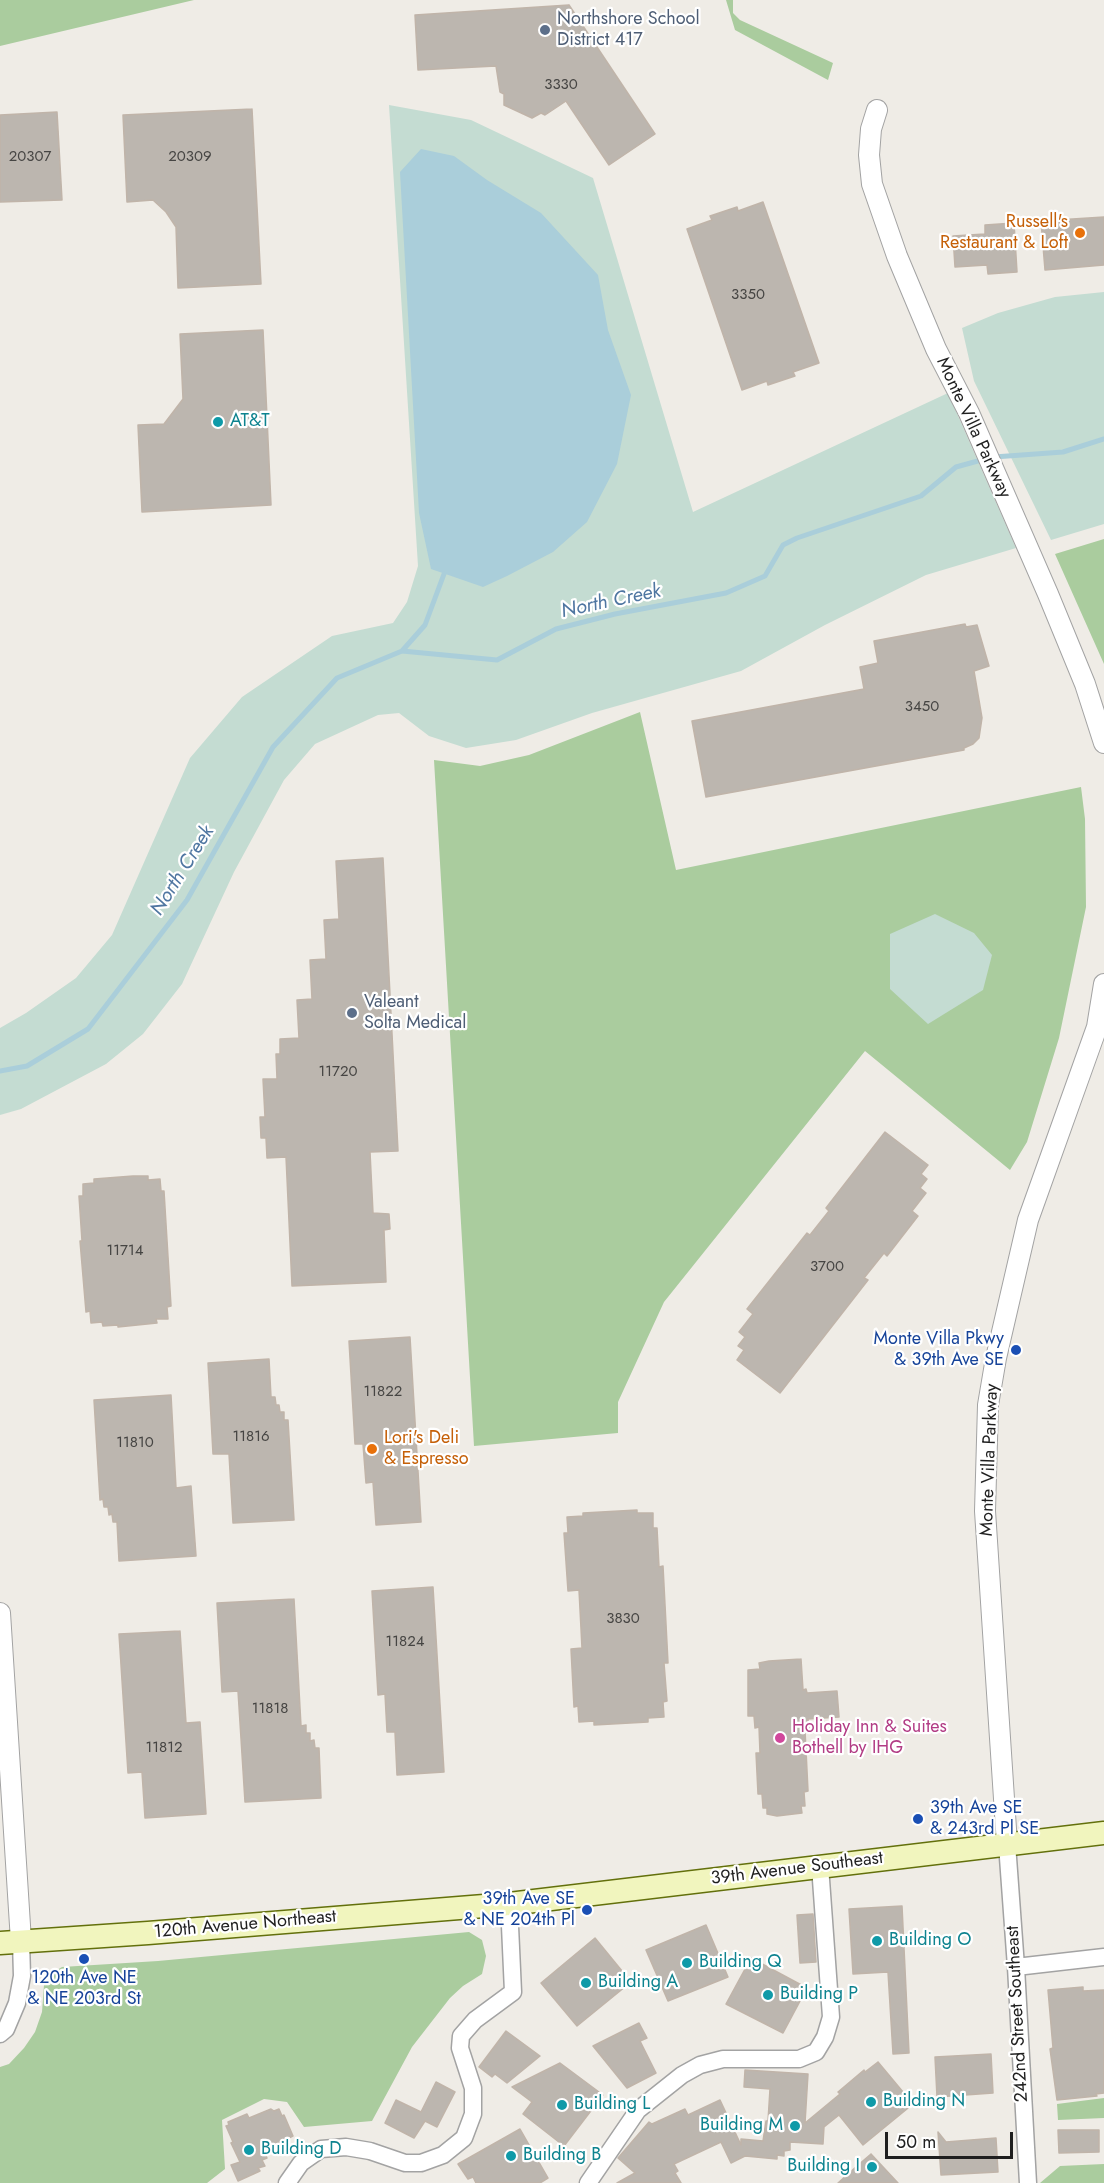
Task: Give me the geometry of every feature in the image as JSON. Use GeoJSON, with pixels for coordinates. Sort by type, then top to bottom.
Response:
{"type":"FeatureCollection","features":[{"type":"Feature","properties":{"kind":"main road","name":"39th Avenue Southeast"},"geometry":{"type":"LineString","coordinates":[[500,1905],[1104,1833]]}},
{"type":"Feature","properties":{"kind":"main road","name":"120th Avenue Northeast"},"geometry":{"type":"LineString","coordinates":[[11,1942],[148,1934],[500,1905]]}},
{"type":"Feature","properties":{"kind":"street","name":"Monte Villa Parkway"},"geometry":{"type":"LineString","coordinates":[[878,110],[871,129],[868,155],[872,184],[897,256],[936,349],[969,413],[1048,594],[1085,684],[1104,742]]}},
{"type":"Feature","properties":{"kind":"street","name":"Monte Villa Parkway"},"geometry":{"type":"LineString","coordinates":[[1007,1844],[985,1511],[988,1405],[996,1358],[1028,1220],[1097,1027],[1104,984]]}},
{"type":"Feature","properties":{"kind":"street"},"geometry":{"type":"LineString","coordinates":[[0,1613],[11,1942],[22,1976],[17,2003],[6,2029],[0,2034]]}},
{"type":"Feature","properties":{"kind":"street","name":"242nd Street Southeast"},"geometry":{"type":"LineString","coordinates":[[1007,1844],[1028,2183]]}},
{"type":"Feature","properties":{"kind":"street"},"geometry":{"type":"LineString","coordinates":[[588,2183],[638,2110],[682,2075],[700,2065],[723,2059],[799,2059],[816,2052],[825,2037],[831,2017],[820,1866]]}},
{"type":"Feature","properties":{"kind":"street"},"geometry":{"type":"LineString","coordinates":[[287,2183],[301,2163],[321,2149],[346,2148],[369,2151],[405,2163],[421,2163],[443,2155],[464,2138],[473,2114],[473,2088],[460,2048],[461,2036],[475,2020],[513,1992],[500,1905]]}},
{"type":"Feature","properties":{"kind":"street"},"geometry":{"type":"LineString","coordinates":[[1016,1967],[1104,1957]]}},
{"type":"Feature","properties":{"kind":"green space"},"geometry":{"type":"Polygon","coordinates":[[[0,0],[194,0],[0,46],[0,0]]]}},
{"type":"Feature","properties":{"kind":"green space"},"geometry":{"type":"Polygon","coordinates":[[[726,0],[733,0],[733,13],[740,20],[833,63],[828,80],[735,30],[726,0]]]}},
{"type":"Feature","properties":{"kind":"green space"},"geometry":{"type":"Polygon","coordinates":[[[389,105],[471,120],[593,178],[693,512],[948,393],[1016,548],[926,575],[825,625],[741,671],[592,713],[516,740],[466,748],[429,736],[399,713],[378,715],[315,744],[284,780],[234,872],[182,984],[143,1034],[106,1064],[21,1109],[0,1115],[0,1028],[76,978],[112,935],[190,758],[242,697],[332,636],[393,623],[407,602],[418,566],[389,105]]]}},
{"type":"Feature","properties":{"kind":"green space"},"geometry":{"type":"Polygon","coordinates":[[[1104,292],[1104,524],[1051,540],[974,381],[962,328],[998,313],[1055,297],[1104,292]]]}},
{"type":"Feature","properties":{"kind":"green space"},"geometry":{"type":"Polygon","coordinates":[[[1104,539],[1104,664],[1055,554],[1104,539]]]}},
{"type":"Feature","properties":{"kind":"green space"},"geometry":{"type":"Polygon","coordinates":[[[640,712],[676,870],[1081,787],[1085,819],[1086,907],[1059,1038],[1027,1142],[1010,1170],[865,1051],[664,1302],[618,1402],[618,1433],[474,1446],[434,760],[480,766],[529,755],[640,712]]]}},
{"type":"Feature","properties":{"kind":"green space"},"geometry":{"type":"Polygon","coordinates":[[[935,914],[974,933],[992,955],[983,990],[928,1024],[890,989],[890,934],[935,914]]]}},
{"type":"Feature","properties":{"kind":"green space"},"geometry":{"type":"Polygon","coordinates":[[[469,1932],[482,1940],[486,1956],[482,1974],[450,1998],[412,2047],[372,2121],[304,2127],[287,2102],[264,2099],[222,2120],[225,2169],[207,2183],[0,2183],[0,2067],[9,2064],[35,2032],[42,2012],[44,1985],[52,1973],[62,1967],[158,1961],[469,1932]]]}},
{"type":"Feature","properties":{"kind":"green space"},"geometry":{"type":"Polygon","coordinates":[[[1104,2098],[1104,2118],[1058,2120],[1057,2104],[1104,2098]]]}},
{"type":"Feature","properties":{"kind":"green space"},"geometry":{"type":"Polygon","coordinates":[[[1104,2164],[1104,2183],[1040,2183],[1060,2166],[1104,2164]]]}},
{"type":"Feature","properties":{"kind":"water"},"geometry":{"type":"Polygon","coordinates":[[[421,149],[454,156],[487,180],[541,213],[598,275],[608,330],[631,395],[617,464],[587,522],[553,552],[483,587],[431,569],[419,513],[400,172],[421,149]]]}},
{"type":"Feature","properties":{"kind":"building"},"geometry":{"type":"Polygon","coordinates":[[[569,5],[655,134],[609,165],[566,101],[545,115],[541,113],[532,118],[504,105],[504,94],[500,92],[496,66],[418,70],[415,15],[569,5]]]}},
{"type":"Feature","properties":{"kind":"building"},"geometry":{"type":"Polygon","coordinates":[[[252,109],[261,284],[178,288],[176,227],[166,212],[153,200],[127,202],[123,115],[252,109]]]}},
{"type":"Feature","properties":{"kind":"building"},"geometry":{"type":"Polygon","coordinates":[[[57,112],[62,200],[0,202],[0,115],[57,112]]]}},
{"type":"Feature","properties":{"kind":"building"},"geometry":{"type":"Polygon","coordinates":[[[763,202],[819,363],[793,372],[795,376],[768,385],[767,381],[742,390],[687,229],[712,220],[710,216],[737,207],[738,211],[763,202]]]}},
{"type":"Feature","properties":{"kind":"building"},"geometry":{"type":"Polygon","coordinates":[[[1104,217],[1104,265],[1045,270],[1041,221],[1104,217]]]}},
{"type":"Feature","properties":{"kind":"building"},"geometry":{"type":"Polygon","coordinates":[[[1014,223],[1017,272],[988,274],[987,265],[955,267],[953,236],[985,234],[985,225],[1014,223]]]}},
{"type":"Feature","properties":{"kind":"building","name":"AT&T"},"geometry":{"type":"Polygon","coordinates":[[[263,330],[271,505],[142,512],[138,425],[164,424],[183,399],[180,334],[263,330]]]}},
{"type":"Feature","properties":{"kind":"building"},"geometry":{"type":"Polygon","coordinates":[[[965,624],[966,627],[977,625],[989,666],[974,671],[982,718],[979,738],[973,744],[964,750],[706,797],[692,721],[864,689],[860,667],[878,663],[874,641],[965,624]]]}},
{"type":"Feature","properties":{"kind":"building"},"geometry":{"type":"Polygon","coordinates":[[[383,858],[398,1151],[370,1152],[373,1213],[389,1214],[390,1229],[384,1230],[386,1282],[292,1286],[286,1157],[267,1158],[266,1138],[261,1138],[260,1117],[265,1117],[263,1079],[277,1079],[276,1054],[280,1054],[280,1039],[299,1038],[297,1000],[312,999],[310,960],[326,959],[324,920],[339,919],[336,861],[383,858]]]}},
{"type":"Feature","properties":{"kind":"building"},"geometry":{"type":"Polygon","coordinates":[[[885,1132],[928,1165],[921,1174],[927,1179],[920,1188],[926,1193],[912,1211],[918,1216],[887,1256],[884,1253],[864,1278],[868,1280],[780,1393],[737,1360],[744,1350],[738,1346],[745,1337],[739,1332],[753,1314],[747,1309],[807,1233],[810,1235],[829,1211],[826,1208],[885,1132]]]}},
{"type":"Feature","properties":{"kind":"building"},"geometry":{"type":"Polygon","coordinates":[[[148,1176],[148,1180],[160,1179],[161,1191],[164,1191],[171,1306],[167,1307],[168,1319],[156,1319],[157,1323],[118,1327],[118,1325],[103,1326],[102,1322],[91,1323],[90,1311],[86,1312],[79,1196],[83,1196],[83,1184],[94,1183],[94,1179],[148,1176]]]}},
{"type":"Feature","properties":{"kind":"building"},"geometry":{"type":"Polygon","coordinates":[[[410,1337],[421,1522],[376,1525],[373,1482],[366,1483],[363,1444],[355,1444],[349,1341],[410,1337]]]}},
{"type":"Feature","properties":{"kind":"building"},"geometry":{"type":"Polygon","coordinates":[[[269,1359],[271,1397],[275,1397],[280,1412],[284,1412],[284,1420],[288,1420],[294,1520],[233,1523],[229,1454],[213,1454],[208,1363],[269,1359]]]}},
{"type":"Feature","properties":{"kind":"building"},"geometry":{"type":"Polygon","coordinates":[[[171,1395],[176,1488],[191,1486],[196,1556],[119,1561],[117,1522],[113,1522],[108,1507],[104,1507],[103,1499],[100,1500],[94,1400],[171,1395]]]}},
{"type":"Feature","properties":{"kind":"building"},"geometry":{"type":"Polygon","coordinates":[[[637,1510],[637,1513],[653,1513],[653,1528],[657,1528],[659,1567],[663,1566],[668,1663],[664,1663],[667,1701],[663,1702],[664,1717],[648,1718],[648,1722],[594,1725],[594,1721],[579,1722],[578,1706],[574,1707],[571,1649],[582,1648],[579,1590],[568,1591],[564,1533],[568,1533],[567,1517],[583,1516],[583,1513],[637,1510]]]}},
{"type":"Feature","properties":{"kind":"building"},"geometry":{"type":"Polygon","coordinates":[[[433,1587],[444,1772],[397,1775],[395,1732],[387,1732],[385,1694],[378,1695],[372,1591],[433,1587]]]}},
{"type":"Feature","properties":{"kind":"building"},"geometry":{"type":"Polygon","coordinates":[[[294,1599],[301,1726],[306,1725],[306,1733],[310,1733],[310,1741],[314,1740],[315,1748],[319,1748],[321,1798],[245,1802],[238,1691],[222,1692],[217,1603],[294,1599]]]}},
{"type":"Feature","properties":{"kind":"building"},"geometry":{"type":"Polygon","coordinates":[[[180,1631],[186,1723],[200,1722],[206,1814],[145,1818],[142,1772],[128,1773],[119,1634],[180,1631]]]}},
{"type":"Feature","properties":{"kind":"building","name":"Holiday Inn & Suites Bothell by IHG"},"geometry":{"type":"Polygon","coordinates":[[[801,1659],[803,1690],[806,1689],[807,1693],[837,1691],[839,1717],[808,1719],[809,1729],[805,1730],[808,1791],[804,1792],[805,1806],[801,1806],[802,1813],[777,1816],[767,1814],[767,1808],[763,1808],[762,1794],[758,1794],[756,1753],[760,1753],[759,1727],[755,1728],[754,1716],[748,1716],[748,1670],[760,1669],[759,1663],[801,1659]]]}},
{"type":"Feature","properties":{"kind":"building","name":"Building O"},"geometry":{"type":"Polygon","coordinates":[[[902,1906],[909,2053],[893,2054],[888,1972],[853,1974],[849,1909],[902,1906]]]}},
{"type":"Feature","properties":{"kind":"building"},"geometry":{"type":"Polygon","coordinates":[[[813,1914],[816,1962],[800,1963],[797,1915],[813,1914]]]}},
{"type":"Feature","properties":{"kind":"building","name":"Building Q"},"geometry":{"type":"Polygon","coordinates":[[[706,1925],[728,1977],[668,2001],[646,1950],[706,1925]]]}},
{"type":"Feature","properties":{"kind":"building","name":"Building A"},"geometry":{"type":"Polygon","coordinates":[[[595,1938],[631,1982],[577,2026],[541,1983],[595,1938]]]}},
{"type":"Feature","properties":{"kind":"building","name":"Building P"},"geometry":{"type":"Polygon","coordinates":[[[751,1958],[807,1988],[783,2033],[726,2004],[751,1958]]]}},
{"type":"Feature","properties":{"kind":"building"},"geometry":{"type":"Polygon","coordinates":[[[1083,1987],[1083,1991],[1104,1990],[1104,2093],[1096,2094],[1097,2096],[1057,2100],[1050,2049],[1053,2048],[1048,1990],[1083,1987]]]}},
{"type":"Feature","properties":{"kind":"building"},"geometry":{"type":"Polygon","coordinates":[[[639,2023],[647,2038],[640,2041],[656,2073],[627,2088],[593,2046],[639,2023]]]}},
{"type":"Feature","properties":{"kind":"building"},"geometry":{"type":"Polygon","coordinates":[[[506,2031],[540,2056],[507,2083],[495,2074],[492,2077],[479,2067],[506,2031]]]}},
{"type":"Feature","properties":{"kind":"building"},"geometry":{"type":"Polygon","coordinates":[[[991,2054],[993,2093],[937,2097],[935,2057],[991,2054]]]}},
{"type":"Feature","properties":{"kind":"building"},"geometry":{"type":"Polygon","coordinates":[[[878,2062],[913,2104],[863,2145],[839,2115],[824,2127],[823,2144],[790,2142],[790,2150],[784,2151],[784,2156],[777,2155],[777,2159],[745,2156],[731,2163],[721,2142],[674,2164],[678,2171],[675,2173],[681,2183],[617,2183],[635,2173],[618,2158],[649,2122],[652,2124],[685,2109],[688,2115],[720,2100],[741,2145],[741,2139],[763,2141],[766,2121],[768,2121],[770,2089],[744,2087],[745,2070],[808,2074],[805,2123],[840,2094],[838,2092],[864,2070],[865,2072],[878,2062]]]}},
{"type":"Feature","properties":{"kind":"building","name":"Building L"},"geometry":{"type":"Polygon","coordinates":[[[560,2063],[603,2095],[564,2146],[523,2114],[532,2102],[512,2087],[560,2063]]]}},
{"type":"Feature","properties":{"kind":"building"},"geometry":{"type":"Polygon","coordinates":[[[436,2082],[455,2092],[437,2127],[425,2121],[414,2138],[385,2123],[396,2100],[421,2112],[436,2082]]]}},
{"type":"Feature","properties":{"kind":"building","name":"Building D"},"geometry":{"type":"Polygon","coordinates":[[[271,2109],[274,2111],[279,2109],[282,2116],[284,2115],[293,2136],[263,2150],[267,2158],[262,2160],[265,2166],[258,2168],[260,2171],[238,2181],[231,2165],[240,2162],[226,2126],[229,2125],[228,2122],[247,2114],[249,2118],[271,2109]]]}},
{"type":"Feature","properties":{"kind":"building","name":"Building B"},"geometry":{"type":"Polygon","coordinates":[[[520,2129],[548,2178],[540,2183],[476,2183],[473,2177],[468,2179],[458,2164],[520,2129]]]}},
{"type":"Feature","properties":{"kind":"building"},"geometry":{"type":"Polygon","coordinates":[[[1058,2130],[1099,2130],[1099,2152],[1059,2153],[1058,2130]]]}},
{"type":"Feature","properties":{"kind":"building"},"geometry":{"type":"Polygon","coordinates":[[[938,2132],[946,2142],[996,2138],[998,2172],[941,2175],[938,2132]]]}},
{"type":"Feature","properties":{"kind":"building","name":"Building I"},"geometry":{"type":"Polygon","coordinates":[[[871,2154],[898,2183],[838,2183],[857,2166],[871,2154]]]}},
{"type":"Feature","properties":{"kind":"waterway","name":"North Creek"},"geometry":{"type":"LineString","coordinates":[[994,457],[1063,452],[1104,439]]}},
{"type":"Feature","properties":{"kind":"waterway","name":"North Creek"},"geometry":{"type":"LineString","coordinates":[[0,1071],[27,1066],[88,1029],[187,900],[273,747],[337,678],[402,651],[497,660],[556,629],[615,614],[726,593],[765,576],[783,545],[797,538],[921,496],[956,467],[985,459]]}},
{"type":"Feature","properties":{"kind":"waterway"},"geometry":{"type":"LineString","coordinates":[[402,651],[425,625],[444,574]]}},
{"type":"Feature","properties":{"kind":"place","name":"Northshore School District 417"},"geometry":{"type":"Point","coordinates":[545,30]}},
{"type":"Feature","properties":{"kind":"place","name":"Russell's Restaurant & Loft"},"geometry":{"type":"Point","coordinates":[1080,233]}},
{"type":"Feature","properties":{"kind":"place","name":"AT&T"},"geometry":{"type":"Point","coordinates":[218,422]}},
{"type":"Feature","properties":{"kind":"place","name":"Valeant Solta Medical"},"geometry":{"type":"Point","coordinates":[352,1013]}},
{"type":"Feature","properties":{"kind":"place","name":"Monte Villa Pkwy & 39th Ave SE"},"geometry":{"type":"Point","coordinates":[1016,1350]}},
{"type":"Feature","properties":{"kind":"place","name":"Lori's Deli & Espresso"},"geometry":{"type":"Point","coordinates":[372,1449]}},
{"type":"Feature","properties":{"kind":"place","name":"Holiday Inn & Suites Bothell by IHG"},"geometry":{"type":"Point","coordinates":[780,1738]}},
{"type":"Feature","properties":{"kind":"place","name":"39th Ave SE & 243rd Pl SE"},"geometry":{"type":"Point","coordinates":[918,1819]}},
{"type":"Feature","properties":{"kind":"place","name":"39th Ave SE & NE 204th Pl"},"geometry":{"type":"Point","coordinates":[587,1910]}},
{"type":"Feature","properties":{"kind":"place","name":"Building O"},"geometry":{"type":"Point","coordinates":[877,1941]}},
{"type":"Feature","properties":{"kind":"place","name":"120th Ave NE & NE 203rd St"},"geometry":{"type":"Point","coordinates":[84,1959]}},
{"type":"Feature","properties":{"kind":"place","name":"Building Q"},"geometry":{"type":"Point","coordinates":[687,1963]}},
{"type":"Feature","properties":{"kind":"place","name":"Building A"},"geometry":{"type":"Point","coordinates":[586,1983]}},
{"type":"Feature","properties":{"kind":"place","name":"Building P"},"geometry":{"type":"Point","coordinates":[768,1995]}},
{"type":"Feature","properties":{"kind":"place","name":"Building N"},"geometry":{"type":"Point","coordinates":[871,2102]}},
{"type":"Feature","properties":{"kind":"place","name":"Building L"},"geometry":{"type":"Point","coordinates":[562,2105]}},
{"type":"Feature","properties":{"kind":"place","name":"Building M"},"geometry":{"type":"Point","coordinates":[795,2126]}},
{"type":"Feature","properties":{"kind":"place","name":"Building D"},"geometry":{"type":"Point","coordinates":[249,2150]}},
{"type":"Feature","properties":{"kind":"place","name":"Building B"},"geometry":{"type":"Point","coordinates":[511,2156]}},
{"type":"Feature","properties":{"kind":"place","name":"Building I"},"geometry":{"type":"Point","coordinates":[872,2167]}}]}
